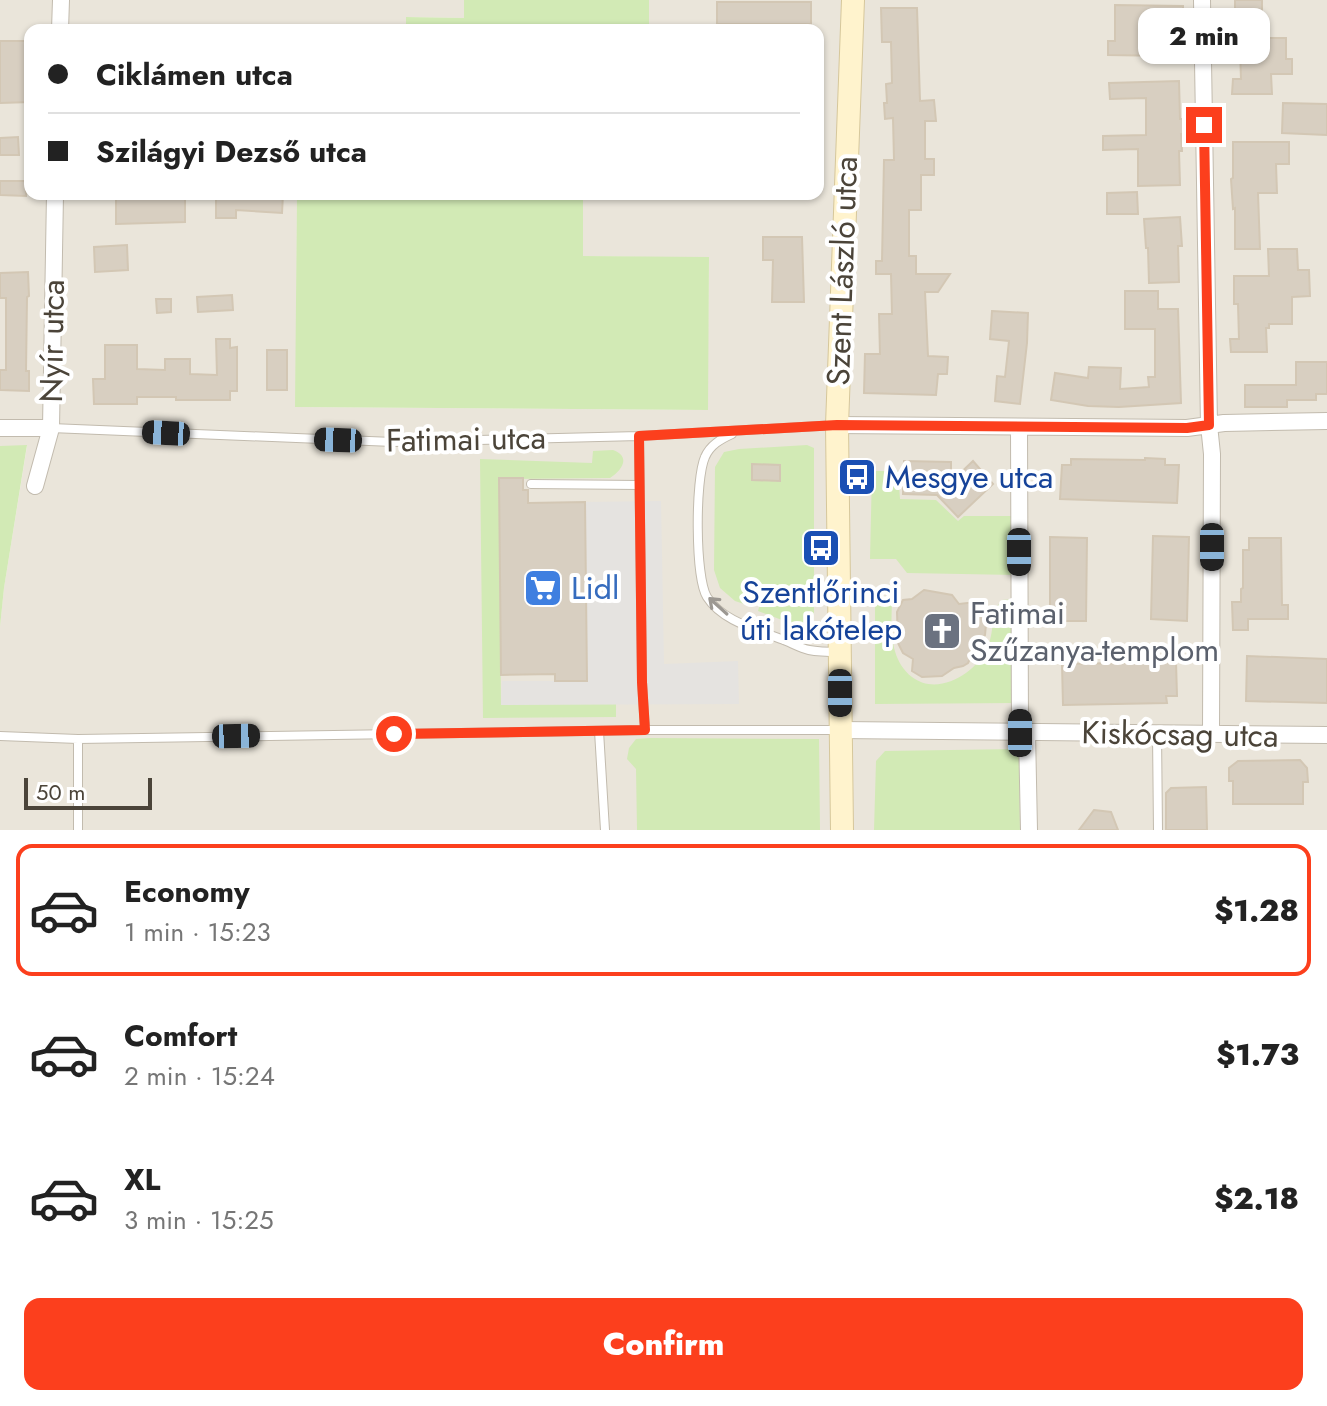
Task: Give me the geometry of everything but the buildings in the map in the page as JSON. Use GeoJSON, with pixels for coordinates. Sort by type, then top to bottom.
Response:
{"type":"FeatureCollection","features":[{"type":"Feature","properties":{"kind":"street"},"geometry":{"type":"LineString","coordinates":[[60,24],[61,0]]}},
{"type":"Feature","properties":{"kind":"street","name":"Szent László utca"},"geometry":{"type":"LineString","coordinates":[[842,830],[837,425],[853,0]]}},
{"type":"Feature","properties":{"kind":"street"},"geometry":{"type":"LineString","coordinates":[[1202,0],[1212,454],[1211,734]]}},
{"type":"Feature","properties":{"kind":"street","name":"Nyír utca"},"geometry":{"type":"LineString","coordinates":[[35,486],[51,428],[55,200]]}},
{"type":"Feature","properties":{"kind":"street"},"geometry":{"type":"LineString","coordinates":[[837,425],[1187,428],[1224,423],[1327,421]]}},
{"type":"Feature","properties":{"kind":"street","name":"Fatimai utca"},"geometry":{"type":"LineString","coordinates":[[0,428],[51,428]]}},
{"type":"Feature","properties":{"kind":"street"},"geometry":{"type":"LineString","coordinates":[[1019,428],[1024,733],[1029,830]]}},
{"type":"Feature","properties":{"kind":"street","name":"Kiskócsag utca"},"geometry":{"type":"LineString","coordinates":[[840,730],[1327,735]]}},
{"type":"Feature","properties":{"kind":"lane","name":"Fatimai utca"},"geometry":{"type":"LineString","coordinates":[[51,428],[393,442],[639,436],[837,425]]}},
{"type":"Feature","properties":{"kind":"lane"},"geometry":{"type":"LineString","coordinates":[[738,431],[724,437],[710,449],[700,472],[700,575],[707,597],[736,621],[810,650],[841,652]]}},
{"type":"Feature","properties":{"kind":"lane"},"geometry":{"type":"LineString","coordinates":[[639,436],[645,730]]}},
{"type":"Feature","properties":{"kind":"lane"},"geometry":{"type":"LineString","coordinates":[[531,484],[639,485]]}},
{"type":"Feature","properties":{"kind":"lane"},"geometry":{"type":"LineString","coordinates":[[0,736],[78,739],[840,730]]}},
{"type":"Feature","properties":{"kind":"lane"},"geometry":{"type":"LineString","coordinates":[[599,731],[605,830]]}},
{"type":"Feature","properties":{"kind":"lane"},"geometry":{"type":"LineString","coordinates":[[1157,733],[1158,830]]}},
{"type":"Feature","properties":{"kind":"lane"},"geometry":{"type":"LineString","coordinates":[[78,739],[78,830]]}},
{"type":"Feature","properties":{"kind":"shaded area"},"geometry":{"type":"Polygon","coordinates":[[[0,0],[464,0],[464,18],[406,17],[406,24],[24,24],[24,200],[297,200],[296,407],[707,410],[709,258],[583,256],[583,200],[824,200],[824,24],[649,24],[649,0],[1327,0],[1327,830],[0,830],[0,627],[27,446],[0,446],[0,0]]]}},
{"type":"Feature","properties":{"kind":"shaded area"},"geometry":{"type":"Polygon","coordinates":[[[661,501],[664,664],[738,661],[739,704],[501,705],[502,681],[587,681],[585,502],[661,501]]]}},
{"type":"Feature","properties":{"kind":"green space"},"geometry":{"type":"Polygon","coordinates":[[[464,0],[649,0],[649,24],[406,24],[406,17],[464,18],[464,0]]]}},
{"type":"Feature","properties":{"kind":"green space"},"geometry":{"type":"Polygon","coordinates":[[[297,200],[583,200],[583,256],[709,257],[708,410],[295,407],[297,200]]]}},
{"type":"Feature","properties":{"kind":"green space"},"geometry":{"type":"Polygon","coordinates":[[[27,445],[4,588],[0,627],[0,446],[27,445]]]}},
{"type":"Feature","properties":{"kind":"green space"},"geometry":{"type":"Polygon","coordinates":[[[807,445],[814,448],[814,612],[805,626],[758,611],[760,604],[746,599],[744,604],[735,601],[720,588],[714,570],[715,467],[724,452],[807,445]]]}},
{"type":"Feature","properties":{"kind":"green space"},"geometry":{"type":"Polygon","coordinates":[[[613,450],[622,456],[623,464],[610,478],[499,479],[501,704],[616,704],[616,717],[483,718],[480,459],[592,463],[593,451],[613,450]]]}},
{"type":"Feature","properties":{"kind":"green space"},"geometry":{"type":"Polygon","coordinates":[[[872,471],[898,471],[900,499],[936,500],[958,521],[964,516],[1016,516],[1016,575],[907,573],[896,559],[870,559],[872,471]]]}},
{"type":"Feature","properties":{"kind":"green space"},"geometry":{"type":"Polygon","coordinates":[[[1016,599],[1017,703],[875,704],[875,601],[892,602],[893,642],[904,670],[922,683],[933,684],[956,679],[975,665],[988,646],[998,605],[1002,600],[1016,599]]]}},
{"type":"Feature","properties":{"kind":"green space"},"geometry":{"type":"Polygon","coordinates":[[[636,739],[819,739],[820,830],[637,830],[636,769],[627,759],[629,748],[636,739]]]}},
{"type":"Feature","properties":{"kind":"green space"},"geometry":{"type":"Polygon","coordinates":[[[1016,749],[1019,753],[1020,830],[874,830],[876,761],[885,751],[1016,749]]]}},
{"type":"Feature","properties":{"kind":"place","name":"Mesgye utca"},"geometry":{"type":"Point","coordinates":[857,477]}},
{"type":"Feature","properties":{"kind":"place","name":"Szentlőrinci úti lakótelep"},"geometry":{"type":"Point","coordinates":[821,548]}},
{"type":"Feature","properties":{"kind":"place","name":"Lidl"},"geometry":{"type":"Point","coordinates":[543,588]}},
{"type":"Feature","properties":{"kind":"place","name":"Fatimai Szűzanya-templom"},"geometry":{"type":"Point","coordinates":[942,631]}},
{"type":"Feature","properties":{"kind":"route"},"geometry":{"type":"LineString","coordinates":[[394,734],[645,730],[639,436],[837,425],[1019,428],[1187,428],[1209,425],[1204,125]]}}]}
